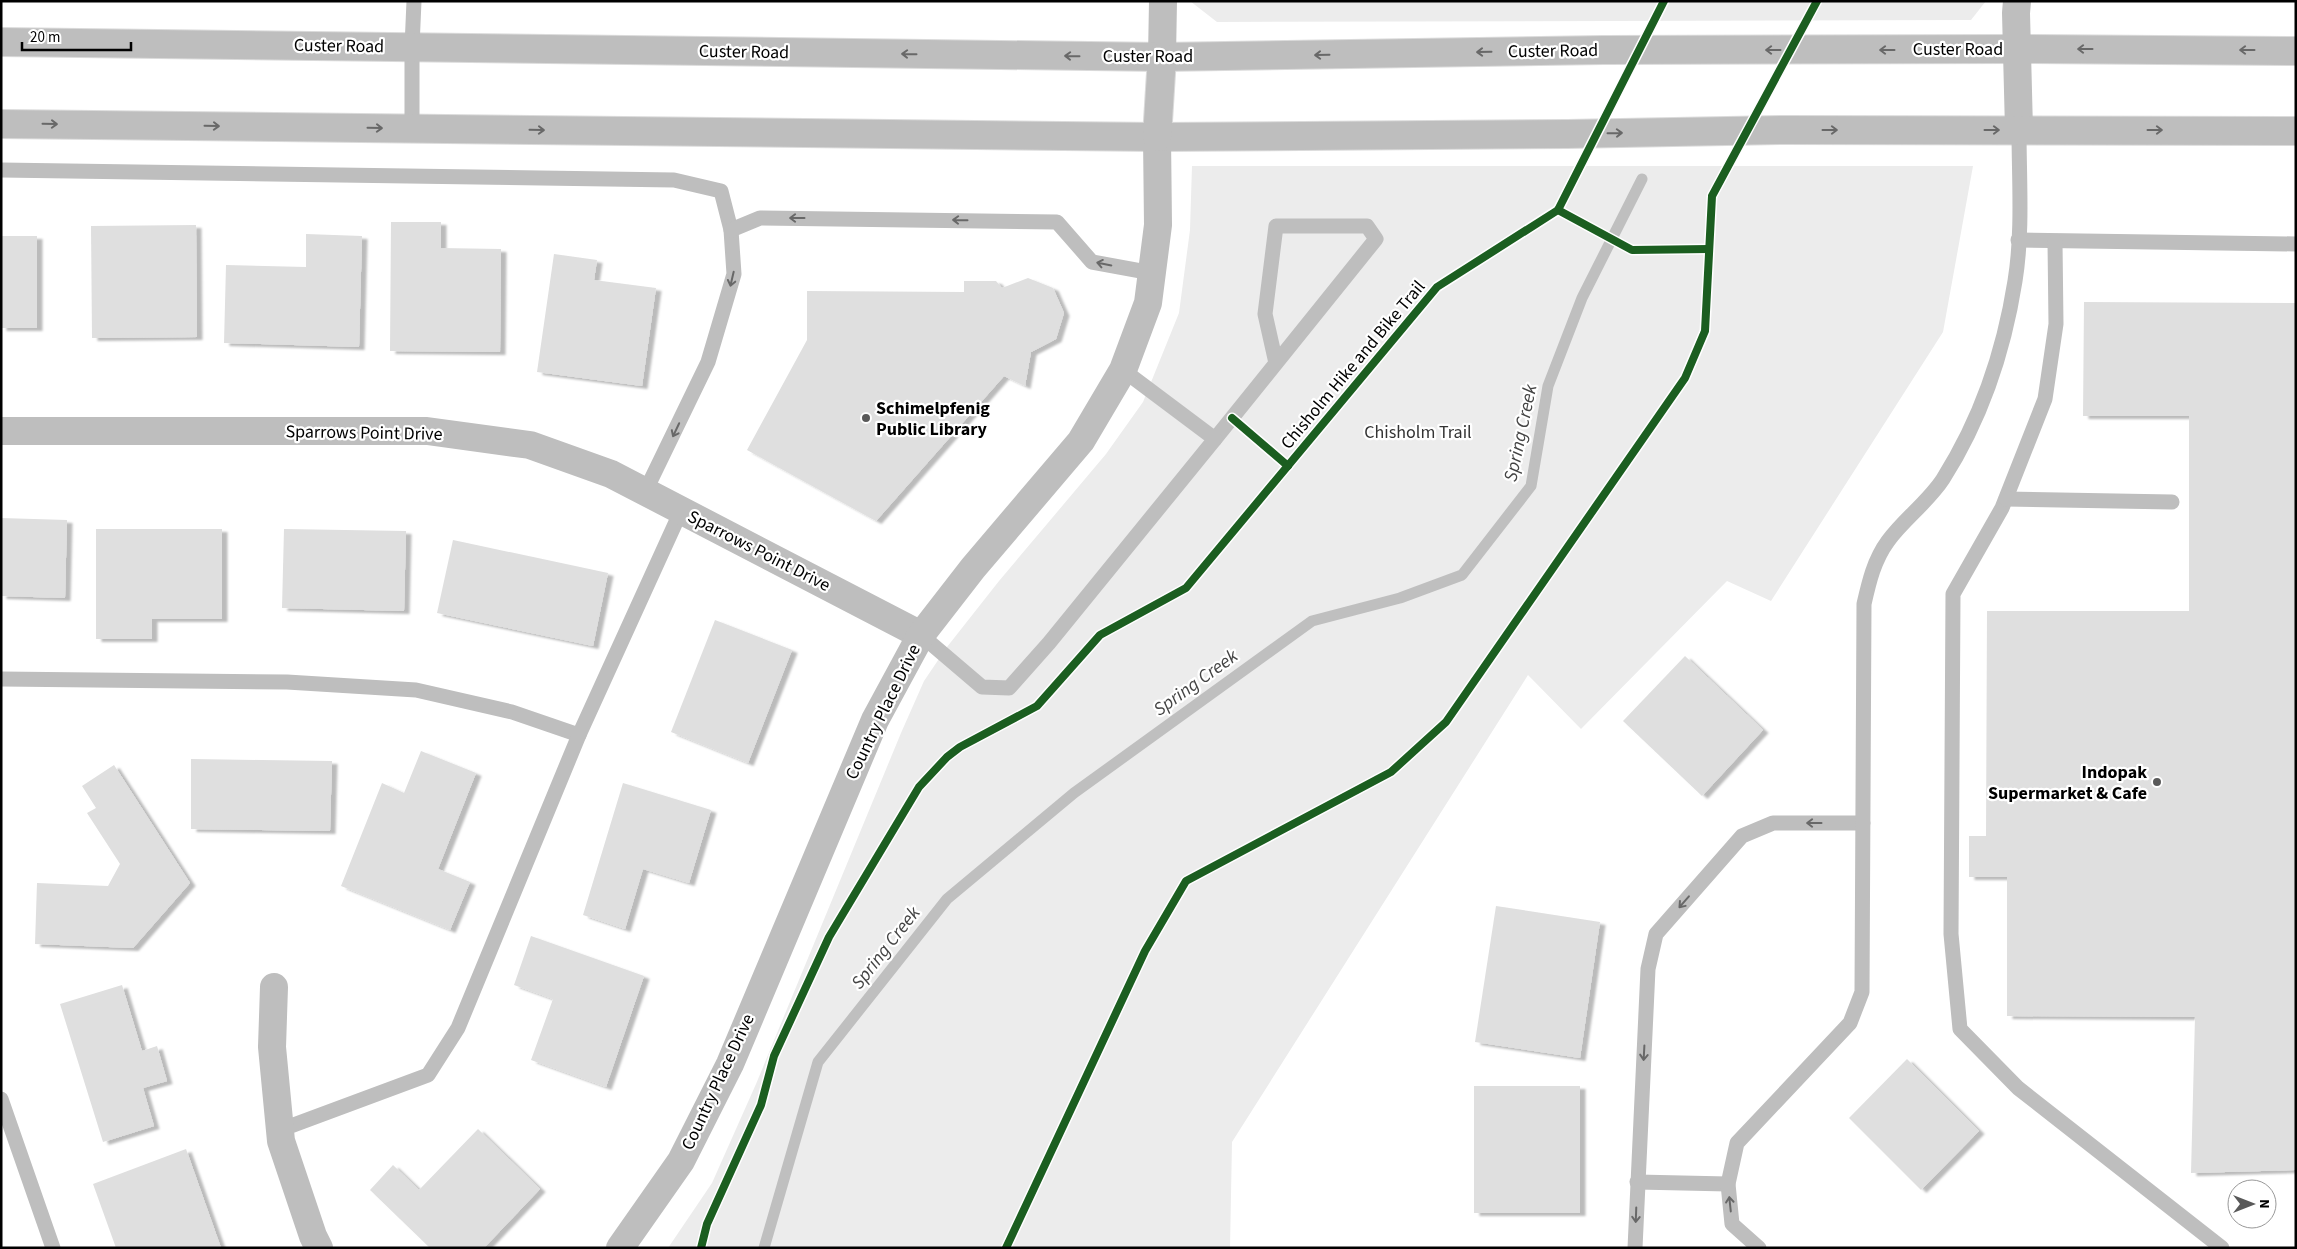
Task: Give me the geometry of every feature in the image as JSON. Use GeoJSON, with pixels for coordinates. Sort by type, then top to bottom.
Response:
{"type":"FeatureCollection","features":[{"type":"Feature","properties":{"kind":"main road","name":"Country Place Drive"},"geometry":{"type":"LineString","coordinates":[[620,1248],[681,1161],[730,1064],[875,720],[921,634],[973,568],[1081,441],[1124,370],[1148,303],[1158,225],[1157,137],[1163,1]]}},
{"type":"Feature","properties":{"kind":"main road"},"geometry":{"type":"LineString","coordinates":[[2017,1],[2019,130]]}},
{"type":"Feature","properties":{"kind":"main road","name":"Custer Road"},"geometry":{"type":"LineString","coordinates":[[1,42],[1162,57],[1603,50],[2018,49],[2296,51]]}},
{"type":"Feature","properties":{"kind":"main road"},"geometry":{"type":"LineString","coordinates":[[1,124],[1157,137],[1567,134],[1781,130],[2296,131]]}},
{"type":"Feature","properties":{"kind":"main road","name":"Sparrows Point Drive"},"geometry":{"type":"LineString","coordinates":[[1,431],[427,431],[530,445],[611,474],[921,634]]}},
{"type":"Feature","properties":{"kind":"main road"},"geometry":{"type":"LineString","coordinates":[[274,987],[272,1047],[281,1141],[313,1236],[319,1248]]}},
{"type":"Feature","properties":{"kind":"lane"},"geometry":{"type":"LineString","coordinates":[[412,128],[414,1]]}},
{"type":"Feature","properties":{"kind":"lane"},"geometry":{"type":"LineString","coordinates":[[1759,1248],[1732,1224],[1728,1184],[1737,1143],[1850,1022],[1862,992],[1864,604],[1872,571],[1887,542],[1942,480],[1975,421],[1993,374],[2015,281],[2018,240],[2019,130]]}},
{"type":"Feature","properties":{"kind":"lane"},"geometry":{"type":"LineString","coordinates":[[1,170],[674,180],[722,190],[731,230],[734,274],[708,362],[645,492]]}},
{"type":"Feature","properties":{"kind":"lane"},"geometry":{"type":"LineString","coordinates":[[731,230],[760,218],[1058,222],[1092,262],[1152,273]]}},
{"type":"Feature","properties":{"kind":"lane"},"geometry":{"type":"LineString","coordinates":[[921,634],[982,686],[1009,688],[1049,643],[1215,439],[1376,239],[1367,226],[1276,226],[1264,314],[1276,363]]}},
{"type":"Feature","properties":{"kind":"lane"},"geometry":{"type":"LineString","coordinates":[[2018,240],[2296,244]]}},
{"type":"Feature","properties":{"kind":"lane"},"geometry":{"type":"LineString","coordinates":[[2054,242],[2056,324],[2045,398],[2006,499],[1953,594],[1951,934],[1960,1029],[2018,1088],[2222,1248]]}},
{"type":"Feature","properties":{"kind":"lane"},"geometry":{"type":"LineString","coordinates":[[1124,370],[1215,439]]}},
{"type":"Feature","properties":{"kind":"lane"},"geometry":{"type":"LineString","coordinates":[[2006,499],[2172,502]]}},
{"type":"Feature","properties":{"kind":"lane"},"geometry":{"type":"LineString","coordinates":[[280,1130],[428,1075],[458,1028],[579,735],[681,511]]}},
{"type":"Feature","properties":{"kind":"lane"},"geometry":{"type":"LineString","coordinates":[[1,679],[287,682],[416,690],[512,712],[579,735]]}},
{"type":"Feature","properties":{"kind":"lane"},"geometry":{"type":"LineString","coordinates":[[1635,1248],[1648,969],[1656,934],[1742,836],[1773,823],[1863,823]]}},
{"type":"Feature","properties":{"kind":"lane"},"geometry":{"type":"LineString","coordinates":[[1,1099],[53,1248]]}},
{"type":"Feature","properties":{"kind":"lane"},"geometry":{"type":"LineString","coordinates":[[1637,1182],[1728,1184]]}},
{"type":"Feature","properties":{"kind":"green space"},"geometry":{"type":"Polygon","coordinates":[[[1190,1],[1986,1],[1971,20],[1217,22],[1190,1]]]}},
{"type":"Feature","properties":{"kind":"green space","name":"Chisholm Trail"},"geometry":{"type":"Polygon","coordinates":[[[1192,166],[1973,166],[1943,332],[1771,601],[1727,581],[1581,729],[1528,675],[1232,1142],[1230,1248],[668,1248],[712,1183],[756,1084],[924,681],[947,647],[999,581],[1106,454],[1143,402],[1179,313],[1190,230],[1192,166]]]}},
{"type":"Feature","properties":{"kind":"building"},"geometry":{"type":"Polygon","coordinates":[[[391,222],[441,222],[441,248],[501,249],[500,352],[390,351],[391,222]]]}},
{"type":"Feature","properties":{"kind":"building"},"geometry":{"type":"Polygon","coordinates":[[[196,225],[197,337],[92,338],[91,226],[196,225]]]}},
{"type":"Feature","properties":{"kind":"building"},"geometry":{"type":"Polygon","coordinates":[[[306,234],[362,236],[359,347],[224,343],[226,265],[306,267],[306,234]]]}},
{"type":"Feature","properties":{"kind":"building"},"geometry":{"type":"Polygon","coordinates":[[[1,236],[37,236],[37,328],[1,328],[1,236]]]}},
{"type":"Feature","properties":{"kind":"building"},"geometry":{"type":"Polygon","coordinates":[[[554,254],[597,260],[594,280],[656,288],[642,386],[537,372],[554,254]]]}},
{"type":"Feature","properties":{"kind":"building","name":"Schimelpfenig Public Library"},"geometry":{"type":"Polygon","coordinates":[[[1028,278],[1053,288],[1064,313],[1056,339],[1031,352],[1025,386],[1004,376],[876,521],[747,450],[807,340],[807,291],[964,292],[964,281],[996,281],[1002,288],[1028,278]]]}},
{"type":"Feature","properties":{"kind":"building"},"geometry":{"type":"Polygon","coordinates":[[[2084,302],[2296,303],[2295,1170],[2191,1173],[2195,1017],[2007,1016],[2007,877],[1969,877],[1969,836],[1986,836],[1987,611],[2189,611],[2189,416],[2083,416],[2084,302]]]}},
{"type":"Feature","properties":{"kind":"building"},"geometry":{"type":"Polygon","coordinates":[[[1,518],[67,520],[65,598],[1,596],[1,518]]]}},
{"type":"Feature","properties":{"kind":"building"},"geometry":{"type":"Polygon","coordinates":[[[96,529],[222,529],[222,619],[152,619],[152,639],[96,639],[96,529]]]}},
{"type":"Feature","properties":{"kind":"building"},"geometry":{"type":"Polygon","coordinates":[[[284,529],[406,531],[404,611],[282,608],[284,529]]]}},
{"type":"Feature","properties":{"kind":"building"},"geometry":{"type":"Polygon","coordinates":[[[453,540],[608,573],[593,646],[437,613],[453,540]]]}},
{"type":"Feature","properties":{"kind":"building"},"geometry":{"type":"Polygon","coordinates":[[[715,620],[792,650],[748,763],[671,732],[715,620]]]}},
{"type":"Feature","properties":{"kind":"building"},"geometry":{"type":"Polygon","coordinates":[[[1685,656],[1763,730],[1702,796],[1623,721],[1685,656]]]}},
{"type":"Feature","properties":{"kind":"building"},"geometry":{"type":"Polygon","coordinates":[[[421,751],[476,773],[438,869],[470,882],[450,930],[341,886],[382,783],[404,793],[421,751]]]}},
{"type":"Feature","properties":{"kind":"building"},"geometry":{"type":"Polygon","coordinates":[[[191,759],[332,761],[330,831],[191,829],[191,759]]]}},
{"type":"Feature","properties":{"kind":"building"},"geometry":{"type":"Polygon","coordinates":[[[114,765],[190,883],[133,948],[35,944],[37,883],[108,886],[120,864],[87,813],[96,808],[82,786],[114,765]]]}},
{"type":"Feature","properties":{"kind":"building"},"geometry":{"type":"Polygon","coordinates":[[[623,783],[711,810],[689,883],[643,869],[625,929],[583,915],[623,783]]]}},
{"type":"Feature","properties":{"kind":"building"},"geometry":{"type":"Polygon","coordinates":[[[1496,906],[1600,922],[1580,1058],[1475,1042],[1496,906]]]}},
{"type":"Feature","properties":{"kind":"building"},"geometry":{"type":"Polygon","coordinates":[[[531,936],[644,976],[606,1087],[531,1060],[553,999],[514,985],[531,936]]]}},
{"type":"Feature","properties":{"kind":"building"},"geometry":{"type":"Polygon","coordinates":[[[122,985],[142,1051],[157,1046],[167,1081],[143,1088],[154,1126],[103,1142],[60,1004],[122,985]]]}},
{"type":"Feature","properties":{"kind":"building"},"geometry":{"type":"Polygon","coordinates":[[[1907,1059],[1979,1131],[1921,1190],[1849,1118],[1907,1059]]]}},
{"type":"Feature","properties":{"kind":"building"},"geometry":{"type":"Polygon","coordinates":[[[1474,1086],[1580,1086],[1580,1213],[1474,1213],[1474,1086]]]}},
{"type":"Feature","properties":{"kind":"building"},"geometry":{"type":"Polygon","coordinates":[[[478,1129],[540,1189],[484,1248],[430,1248],[370,1190],[393,1165],[419,1190],[478,1129]]]}},
{"type":"Feature","properties":{"kind":"building"},"geometry":{"type":"Polygon","coordinates":[[[186,1149],[221,1248],[116,1248],[93,1184],[186,1149]]]}},
{"type":"Feature","properties":{"kind":"waterway","name":"Spring Creek"},"geometry":{"type":"LineString","coordinates":[[764,1248],[818,1062],[947,899],[1074,793],[1312,621],[1400,598],[1462,575],[1531,486],[1548,386],[1582,298],[1642,179]]}},
{"type":"Feature","properties":{"kind":"cycle path","name":"Chisholm Hike and Bike Trail"},"geometry":{"type":"LineString","coordinates":[[701,1248],[707,1224],[761,1105],[774,1056],[829,937],[919,787],[947,757],[960,747],[1037,706],[1100,635],[1186,588],[1437,287],[1558,210],[1664,1]]}},
{"type":"Feature","properties":{"kind":"cycle path"},"geometry":{"type":"LineString","coordinates":[[1006,1248],[1145,951],[1186,881],[1391,772],[1446,722],[1685,378],[1705,331],[1712,196],[1817,1]]}},
{"type":"Feature","properties":{"kind":"cycle path"},"geometry":{"type":"LineString","coordinates":[[1558,210],[1632,250],[1709,249]]}},
{"type":"Feature","properties":{"kind":"cycle path"},"geometry":{"type":"LineString","coordinates":[[1232,418],[1288,466]]}},
{"type":"Feature","properties":{"kind":"place","name":"Schimelpfenig Public Library"},"geometry":{"type":"Point","coordinates":[866,418]}},
{"type":"Feature","properties":{"kind":"place","name":"Indopak Supermarket & Cafe"},"geometry":{"type":"Point","coordinates":[2157,782]}}]}
